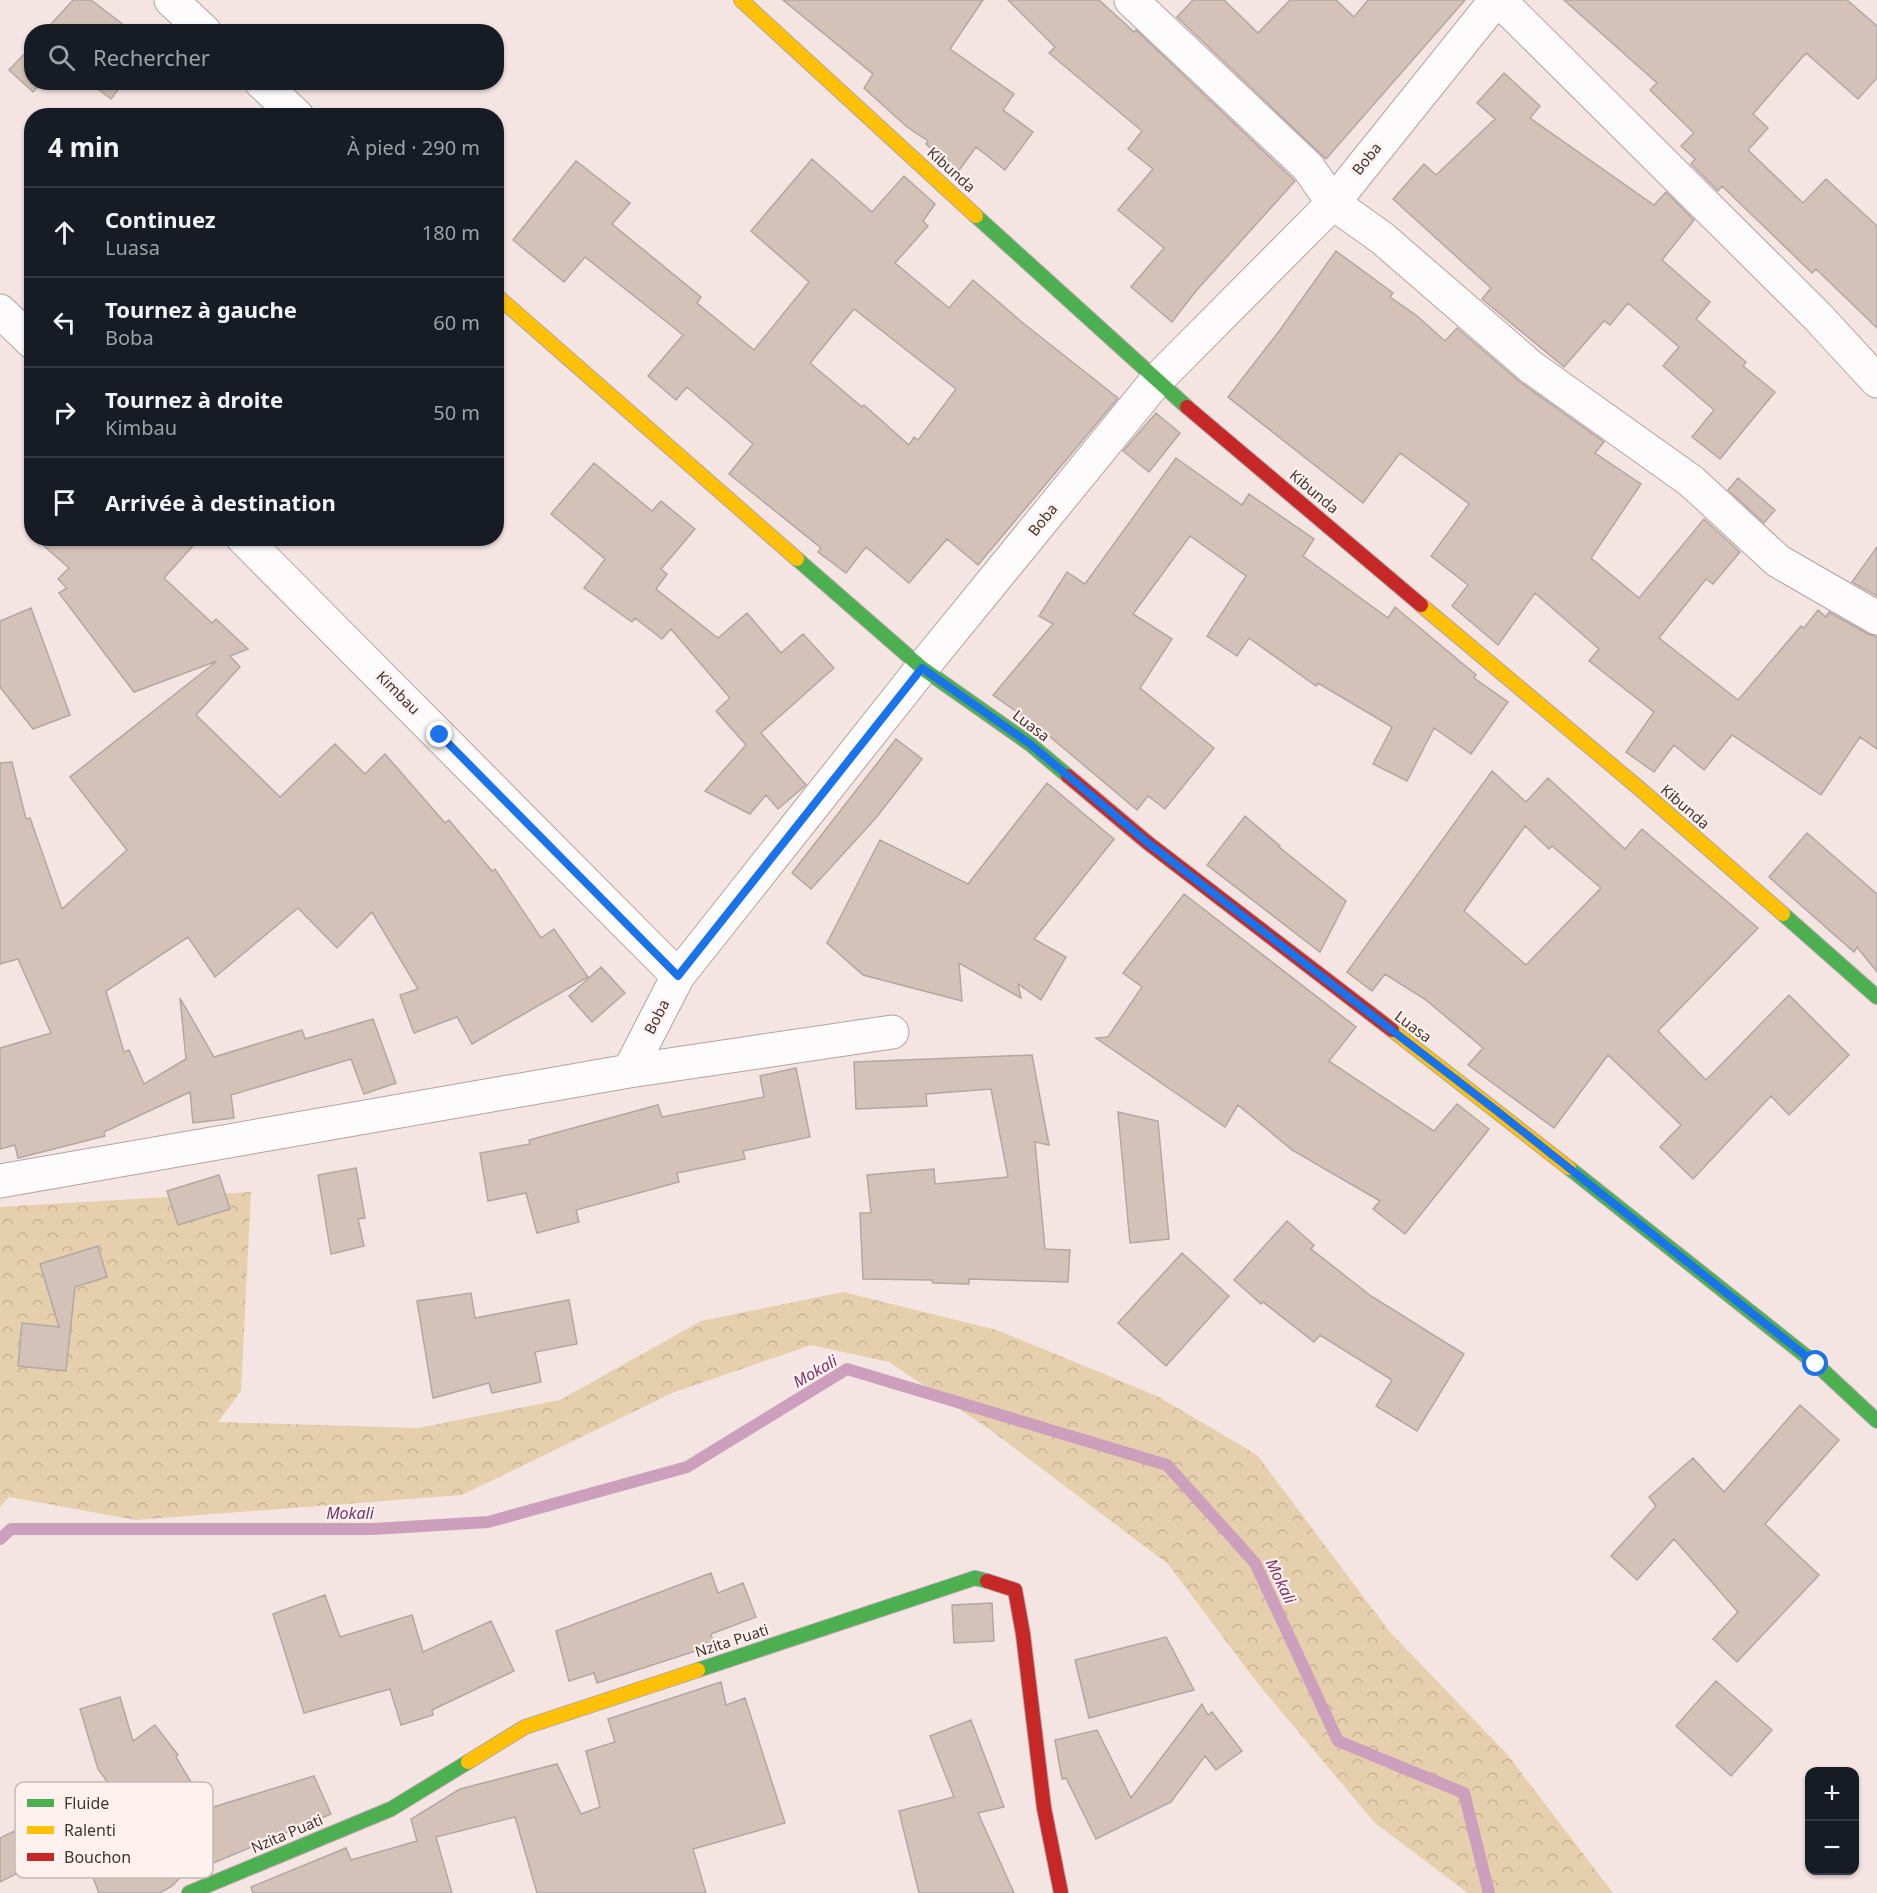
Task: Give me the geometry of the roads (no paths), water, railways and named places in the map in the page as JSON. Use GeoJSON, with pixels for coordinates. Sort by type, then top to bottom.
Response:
{"type":"FeatureCollection","features":[{"type":"Feature","properties":{"kind":"street"},"geometry":{"type":"LineString","coordinates":[[171,0],[196,24]]}},
{"type":"Feature","properties":{"kind":"street","name":"Kibunda"},"geometry":{"type":"LineString","coordinates":[[741,0],[1156,381],[1640,789],[1877,997]]}},
{"type":"Feature","properties":{"kind":"street"},"geometry":{"type":"LineString","coordinates":[[1131,0],[1308,166],[1333,203],[1382,238],[1531,367],[1691,481],[1778,561],[1877,618]]}},
{"type":"Feature","properties":{"kind":"street"},"geometry":{"type":"LineString","coordinates":[[1498,0],[1818,316],[1877,381]]}},
{"type":"Feature","properties":{"kind":"street","name":"Boba"},"geometry":{"type":"LineString","coordinates":[[629,1071],[678,976],[922,668],[1156,381],[1333,203],[1498,0]]}},
{"type":"Feature","properties":{"kind":"street"},"geometry":{"type":"LineString","coordinates":[[269,90],[289,108]]}},
{"type":"Feature","properties":{"kind":"street","name":"Luasa"},"geometry":{"type":"LineString","coordinates":[[504,302],[922,668],[1030,744],[1148,843],[1497,1111],[1816,1364],[1877,1421]]}},
{"type":"Feature","properties":{"kind":"street"},"geometry":{"type":"LineString","coordinates":[[0,311],[24,334]]}},
{"type":"Feature","properties":{"kind":"street","name":"Kimbau"},"geometry":{"type":"LineString","coordinates":[[251,546],[678,976]]}},
{"type":"Feature","properties":{"kind":"street"},"geometry":{"type":"LineString","coordinates":[[0,1181],[629,1071],[892,1032]]}},
{"type":"Feature","properties":{"kind":"street","name":"Nzita Puati"},"geometry":{"type":"LineString","coordinates":[[189,1893],[391,1809],[525,1727],[975,1578],[1015,1590],[1023,1634],[1044,1808],[1060,1893]]}},
{"type":"Feature","properties":{"kind":"waterway","name":"Mokali"},"geometry":{"type":"LineString","coordinates":[[0,1539],[11,1529],[373,1529],[488,1522],[687,1467],[847,1369],[1167,1465],[1255,1563],[1338,1741],[1464,1793],[1489,1893]]}}]}
